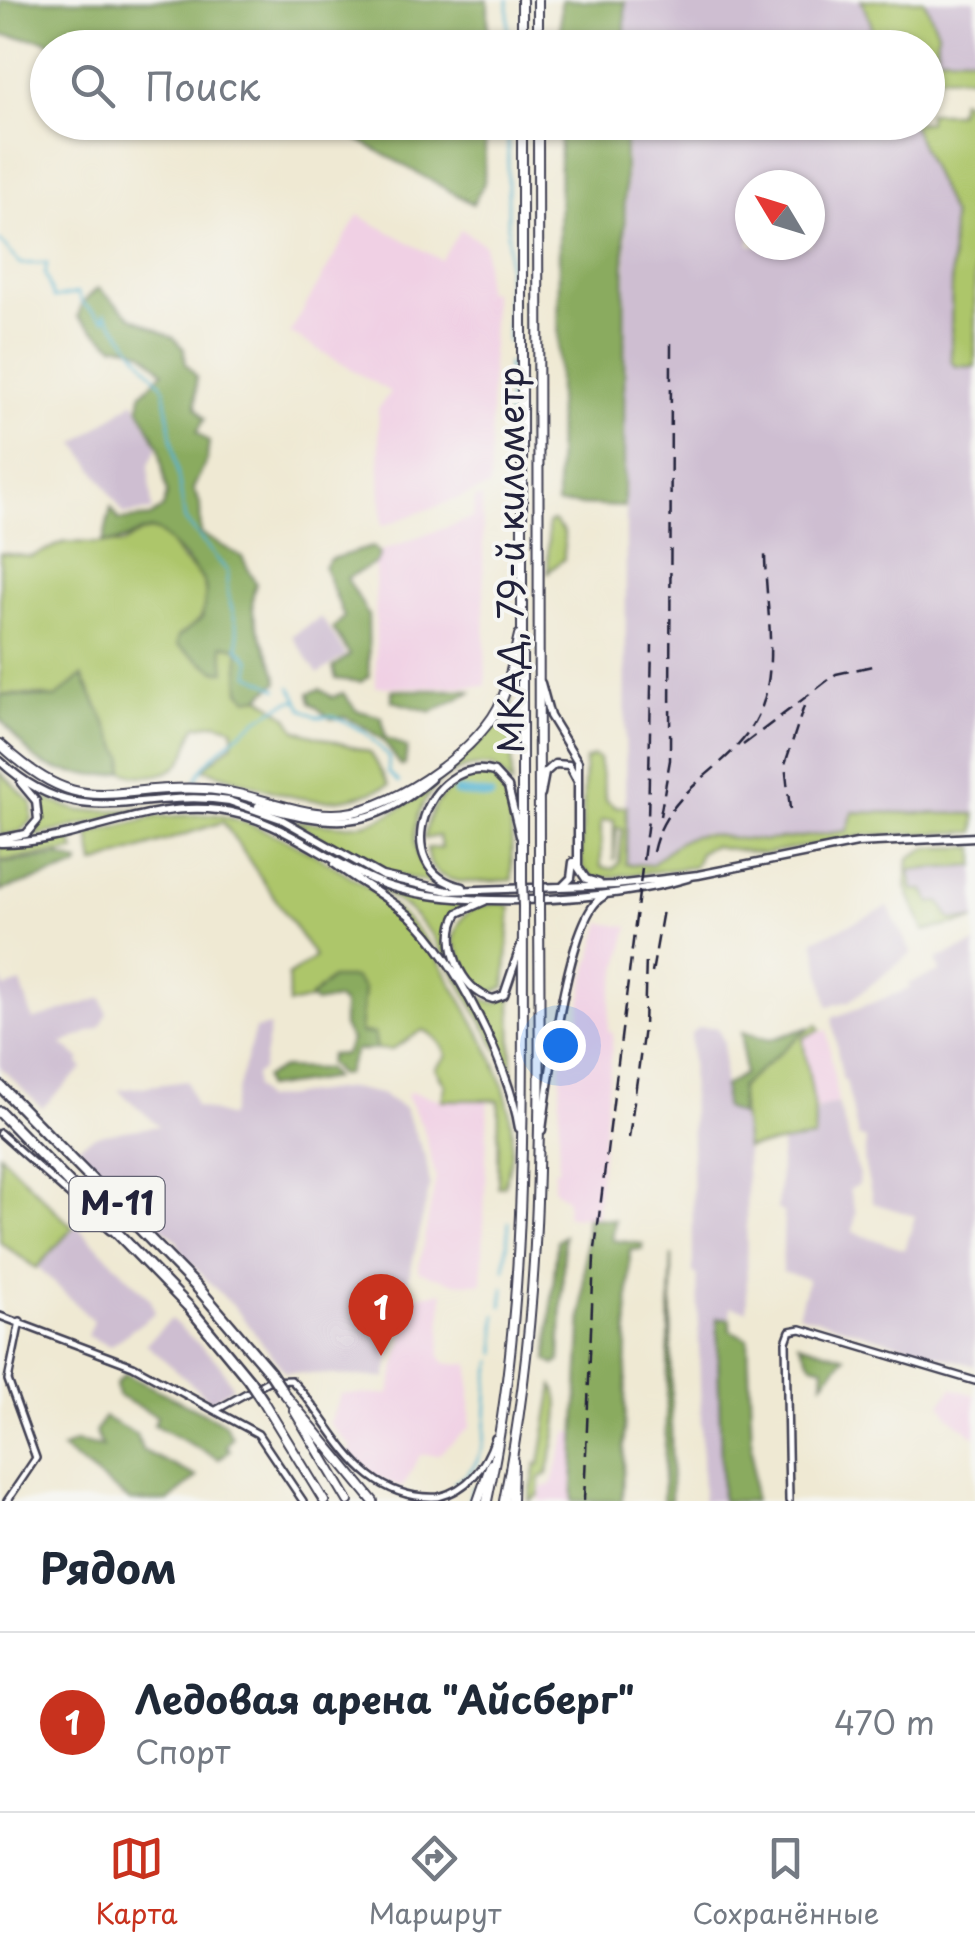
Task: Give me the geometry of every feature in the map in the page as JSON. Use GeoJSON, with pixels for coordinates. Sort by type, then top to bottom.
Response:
{"type":"FeatureCollection","features":[{"type":"Feature","properties":{"kind":"highway","name":"М-11"},"geometry":{"type":"LineString","coordinates":[[0,1085],[198,1288],[283,1392]]}},
{"type":"Feature","properties":{"kind":"highway","name":"М-11"},"geometry":{"type":"LineString","coordinates":[[0,1112],[188,1306],[263,1401]]}},
{"type":"Feature","properties":{"kind":"main road"},"geometry":{"type":"LineString","coordinates":[[522,0],[522,30]]}},
{"type":"Feature","properties":{"kind":"main road"},"geometry":{"type":"LineString","coordinates":[[538,0],[538,30]]}},
{"type":"Feature","properties":{"kind":"main road","name":"МКАД, 79-й километр"},"geometry":{"type":"LineString","coordinates":[[498,1446],[518,1296],[523,1150],[522,140]]}},
{"type":"Feature","properties":{"kind":"main road","name":"МКАД, 79-й километр"},"geometry":{"type":"LineString","coordinates":[[514,1454],[534,1302],[540,1146],[538,140]]}},
{"type":"Feature","properties":{"kind":"main road"},"geometry":{"type":"LineString","coordinates":[[3,764],[52,797],[88,806],[189,798],[230,801],[318,821],[358,821],[398,805],[451,758],[498,707],[522,620]]}},
{"type":"Feature","properties":{"kind":"main road"},"geometry":{"type":"LineString","coordinates":[[539,678],[550,716],[578,762],[578,867],[592,882],[616,885]]}},
{"type":"Feature","properties":{"kind":"main road"},"geometry":{"type":"LineString","coordinates":[[0,744],[45,782],[81,794],[207,789],[333,814],[380,805],[451,758]]}},
{"type":"Feature","properties":{"kind":"main road"},"geometry":{"type":"LineString","coordinates":[[540,800],[550,767],[565,763],[573,768],[578,779],[573,872],[567,884],[552,889]]}},
{"type":"Feature","properties":{"kind":"main road"},"geometry":{"type":"LineString","coordinates":[[0,841],[26,834],[39,814],[34,797],[3,764]]}},
{"type":"Feature","properties":{"kind":"main road"},"geometry":{"type":"LineString","coordinates":[[474,890],[440,880],[422,858],[420,836],[426,808],[444,788],[478,770],[500,776],[511,793],[522,850]]}},
{"type":"Feature","properties":{"kind":"main road"},"geometry":{"type":"LineString","coordinates":[[230,801],[281,820],[396,881],[438,890],[552,889],[698,875]]}},
{"type":"Feature","properties":{"kind":"main road"},"geometry":{"type":"LineString","coordinates":[[0,841],[38,841],[153,813],[208,808],[256,819],[393,888],[434,897],[500,898],[609,894],[857,843],[975,837]]}},
{"type":"Feature","properties":{"kind":"main road"},"geometry":{"type":"LineString","coordinates":[[314,848],[402,909],[428,937],[507,1074],[523,1150]]}},
{"type":"Feature","properties":{"kind":"main road"},"geometry":{"type":"LineString","coordinates":[[540,1146],[563,1001],[583,920],[593,902],[609,894]]}},
{"type":"Feature","properties":{"kind":"main road"},"geometry":{"type":"LineString","coordinates":[[500,898],[464,907],[450,929],[450,948],[477,992],[493,999],[504,995],[522,939]]}},
{"type":"Feature","properties":{"kind":"main road","name":"М-11"},"geometry":{"type":"LineString","coordinates":[[283,1392],[348,1501]]}},
{"type":"Feature","properties":{"kind":"main road","name":"М-11"},"geometry":{"type":"LineString","coordinates":[[283,1392],[374,1501]]}},
{"type":"Feature","properties":{"kind":"main road","name":"М-11"},"geometry":{"type":"LineString","coordinates":[[263,1401],[324,1501]]}},
{"type":"Feature","properties":{"kind":"main road"},"geometry":{"type":"LineString","coordinates":[[478,1501],[498,1446]]}},
{"type":"Feature","properties":{"kind":"main road"},"geometry":{"type":"LineString","coordinates":[[486,1501],[498,1446]]}},
{"type":"Feature","properties":{"kind":"main road"},"geometry":{"type":"LineString","coordinates":[[504,1501],[514,1454]]}},
{"type":"Feature","properties":{"kind":"main road"},"geometry":{"type":"LineString","coordinates":[[512,1501],[514,1454]]}},
{"type":"Feature","properties":{"kind":"street"},"geometry":{"type":"LineString","coordinates":[[0,1133],[129,1246]]}},
{"type":"Feature","properties":{"kind":"street"},"geometry":{"type":"LineString","coordinates":[[0,1316],[20,1320],[132,1366],[216,1410],[265,1440],[303,1501]]}},
{"type":"Feature","properties":{"kind":"street"},"geometry":{"type":"LineString","coordinates":[[8,1501],[36,1458],[8,1380],[20,1320]]}},
{"type":"Feature","properties":{"kind":"street"},"geometry":{"type":"LineString","coordinates":[[788,1501],[786,1342],[790,1331],[801,1330],[975,1381]]}},
{"type":"Feature","properties":{"kind":"street"},"geometry":{"type":"LineString","coordinates":[[216,1410],[268,1381],[291,1380],[350,1465],[376,1486],[405,1498],[445,1495],[471,1480],[493,1446],[503,1414]]}},
{"type":"Feature","properties":{"kind":"shaded area"},"geometry":{"type":"Polygon","coordinates":[[[626,0],[861,0],[871,30],[627,30],[626,0]]]}},
{"type":"Feature","properties":{"kind":"shaded area"},"geometry":{"type":"Polygon","coordinates":[[[924,0],[975,0],[975,57],[945,56],[945,30],[938,30],[924,0]]]}},
{"type":"Feature","properties":{"kind":"shaded area"},"geometry":{"type":"Polygon","coordinates":[[[627,140],[918,140],[952,216],[951,360],[956,366],[975,367],[975,814],[853,812],[847,831],[763,841],[702,832],[652,865],[625,864],[627,140]]]}},
{"type":"Feature","properties":{"kind":"shaded area"},"geometry":{"type":"Polygon","coordinates":[[[358,215],[441,260],[461,229],[485,245],[485,291],[493,292],[490,487],[382,526],[378,409],[390,392],[290,333],[358,215]]]}},
{"type":"Feature","properties":{"kind":"shaded area"},"geometry":{"type":"Polygon","coordinates":[[[134,401],[157,447],[149,465],[152,511],[124,514],[76,443],[134,401]]]}},
{"type":"Feature","properties":{"kind":"shaded area"},"geometry":{"type":"Polygon","coordinates":[[[482,497],[486,686],[376,687],[375,553],[472,518],[475,498],[482,497]]]}},
{"type":"Feature","properties":{"kind":"shaded area"},"geometry":{"type":"Polygon","coordinates":[[[321,617],[346,655],[318,674],[292,636],[321,617]]]}},
{"type":"Feature","properties":{"kind":"shaded area"},"geometry":{"type":"Polygon","coordinates":[[[975,866],[975,920],[954,922],[913,891],[910,870],[975,866]]]}},
{"type":"Feature","properties":{"kind":"shaded area"},"geometry":{"type":"Polygon","coordinates":[[[888,907],[912,953],[850,1001],[828,1006],[814,940],[888,907]]]}},
{"type":"Feature","properties":{"kind":"shaded area"},"geometry":{"type":"Polygon","coordinates":[[[602,923],[629,927],[611,997],[608,1031],[613,1033],[596,1218],[566,1216],[567,1200],[554,1189],[561,1062],[574,1049],[585,980],[602,923]]]}},
{"type":"Feature","properties":{"kind":"shaded area"},"geometry":{"type":"Polygon","coordinates":[[[975,944],[975,1366],[798,1314],[808,1279],[782,1272],[784,1213],[777,1209],[782,1144],[813,1139],[817,1109],[838,1103],[859,1175],[858,1185],[849,1190],[856,1212],[853,1232],[905,1250],[915,1216],[873,1203],[864,1162],[866,1139],[858,1136],[846,1081],[842,1078],[832,1018],[911,988],[907,984],[940,972],[936,959],[975,944]]]}},
{"type":"Feature","properties":{"kind":"shaded area"},"geometry":{"type":"Polygon","coordinates":[[[0,975],[5,988],[21,983],[33,1020],[102,998],[107,1014],[100,1027],[62,1044],[81,1060],[78,1063],[83,1068],[42,1108],[0,1067],[0,975]]]}},
{"type":"Feature","properties":{"kind":"shaded area"},"geometry":{"type":"Polygon","coordinates":[[[270,1026],[262,1070],[255,1075],[255,1087],[264,1099],[350,1088],[381,1094],[404,1108],[426,1159],[430,1185],[386,1378],[285,1372],[236,1309],[184,1257],[176,1239],[140,1212],[78,1146],[97,1135],[159,1126],[118,1090],[187,1081],[195,1106],[229,1117],[255,1029],[270,1026]]]}},
{"type":"Feature","properties":{"kind":"shaded area"},"geometry":{"type":"Polygon","coordinates":[[[699,1027],[717,1027],[724,1042],[724,1108],[740,1115],[746,1148],[747,1311],[731,1306],[730,1318],[717,1319],[722,1501],[703,1501],[697,1274],[693,1273],[691,1033],[699,1027]]]}},
{"type":"Feature","properties":{"kind":"shaded area"},"geometry":{"type":"Polygon","coordinates":[[[827,1030],[838,1103],[817,1109],[809,1095],[803,1038],[827,1030]]]}},
{"type":"Feature","properties":{"kind":"shaded area"},"geometry":{"type":"Polygon","coordinates":[[[406,1094],[442,1100],[488,1100],[482,1283],[455,1283],[418,1271],[436,1178],[424,1130],[406,1094]]]}},
{"type":"Feature","properties":{"kind":"shaded area"},"geometry":{"type":"Polygon","coordinates":[[[77,1226],[151,1300],[155,1313],[110,1346],[87,1336],[93,1321],[38,1267],[77,1226]]]}},
{"type":"Feature","properties":{"kind":"shaded area"},"geometry":{"type":"Polygon","coordinates":[[[443,1292],[440,1356],[445,1363],[470,1364],[470,1427],[438,1455],[420,1455],[402,1488],[373,1475],[349,1453],[352,1448],[329,1423],[341,1394],[389,1394],[413,1296],[443,1292]]]}},
{"type":"Feature","properties":{"kind":"shaded area"},"geometry":{"type":"Polygon","coordinates":[[[171,1319],[219,1363],[233,1387],[211,1401],[146,1344],[171,1319]]]}},
{"type":"Feature","properties":{"kind":"shaded area"},"geometry":{"type":"Polygon","coordinates":[[[952,1388],[975,1395],[975,1437],[949,1417],[941,1403],[952,1388]]]}},
{"type":"Feature","properties":{"kind":"shaded area"},"geometry":{"type":"Polygon","coordinates":[[[568,1432],[577,1433],[572,1501],[539,1501],[543,1487],[551,1485],[568,1432]]]}},
{"type":"Feature","properties":{"kind":"green space"},"geometry":{"type":"Polygon","coordinates":[[[0,0],[488,0],[488,30],[30,30],[30,38],[0,35],[0,0]]]}},
{"type":"Feature","properties":{"kind":"green space"},"geometry":{"type":"Polygon","coordinates":[[[561,0],[625,2],[625,30],[560,30],[561,0]]]}},
{"type":"Feature","properties":{"kind":"green space"},"geometry":{"type":"Polygon","coordinates":[[[861,0],[924,0],[938,30],[871,30],[861,0]]]}},
{"type":"Feature","properties":{"kind":"green space"},"geometry":{"type":"Polygon","coordinates":[[[945,56],[975,57],[975,78],[945,76],[945,56]]]}},
{"type":"Feature","properties":{"kind":"green space"},"geometry":{"type":"Polygon","coordinates":[[[960,100],[965,101],[975,128],[975,367],[956,366],[951,360],[952,216],[918,140],[945,140],[945,113],[958,113],[960,100]]]}},
{"type":"Feature","properties":{"kind":"green space"},"geometry":{"type":"Polygon","coordinates":[[[358,140],[485,140],[484,183],[473,204],[358,140]]]}},
{"type":"Feature","properties":{"kind":"green space"},"geometry":{"type":"Polygon","coordinates":[[[560,140],[625,140],[624,507],[557,504],[560,140]]]}},
{"type":"Feature","properties":{"kind":"green space"},"geometry":{"type":"Polygon","coordinates":[[[98,288],[132,317],[174,338],[184,349],[186,364],[196,376],[196,407],[205,419],[197,432],[209,442],[207,459],[193,489],[200,503],[201,534],[242,557],[256,584],[255,621],[278,682],[260,697],[248,699],[240,691],[238,648],[222,645],[225,671],[216,671],[177,645],[178,637],[202,618],[205,590],[203,581],[174,546],[155,530],[103,542],[111,507],[119,520],[150,517],[163,508],[167,494],[159,447],[139,407],[141,394],[163,372],[142,352],[114,346],[78,317],[82,303],[98,288]]]}},
{"type":"Feature","properties":{"kind":"green space"},"geometry":{"type":"Polygon","coordinates":[[[553,521],[564,532],[564,559],[548,572],[548,523],[553,521]]]}},
{"type":"Feature","properties":{"kind":"green space"},"geometry":{"type":"Polygon","coordinates":[[[159,530],[204,586],[202,615],[185,651],[216,671],[224,659],[222,645],[238,648],[240,691],[247,698],[260,697],[288,717],[296,730],[370,752],[389,785],[339,800],[317,800],[274,792],[203,769],[233,743],[233,728],[217,723],[197,726],[184,757],[173,769],[148,776],[130,774],[123,771],[122,759],[110,737],[79,710],[50,697],[0,695],[0,553],[31,557],[65,542],[122,544],[145,531],[159,530]]]}},
{"type":"Feature","properties":{"kind":"green space"},"geometry":{"type":"Polygon","coordinates":[[[373,547],[380,554],[376,563],[347,578],[368,615],[369,676],[361,682],[336,679],[333,667],[350,655],[333,629],[344,617],[324,567],[330,559],[373,547]]]}},
{"type":"Feature","properties":{"kind":"green space"},"geometry":{"type":"Polygon","coordinates":[[[82,676],[124,758],[123,771],[92,775],[44,764],[0,718],[0,695],[55,698],[82,676]]]}},
{"type":"Feature","properties":{"kind":"green space"},"geometry":{"type":"Polygon","coordinates":[[[320,689],[332,697],[343,693],[356,710],[382,717],[385,737],[407,748],[405,765],[401,766],[383,740],[363,726],[345,717],[331,719],[311,703],[309,693],[320,689]]]}},
{"type":"Feature","properties":{"kind":"green space"},"geometry":{"type":"Polygon","coordinates":[[[392,690],[471,692],[432,712],[392,701],[392,690]]]}},
{"type":"Feature","properties":{"kind":"green space"},"geometry":{"type":"Polygon","coordinates":[[[511,691],[512,785],[493,767],[470,767],[450,775],[433,789],[422,807],[416,827],[416,848],[423,868],[439,885],[383,872],[292,821],[357,825],[408,804],[472,750],[503,710],[511,691]]]}},
{"type":"Feature","properties":{"kind":"green space"},"geometry":{"type":"Polygon","coordinates":[[[594,756],[599,759],[606,800],[615,807],[627,806],[626,864],[652,865],[669,849],[695,835],[768,840],[847,831],[853,812],[975,814],[975,832],[869,835],[763,854],[713,846],[701,851],[694,867],[594,879],[583,868],[581,857],[585,760],[594,756]],[[614,820],[601,821],[601,867],[613,869],[619,863],[622,829],[617,827],[614,861],[614,820]]]}},
{"type":"Feature","properties":{"kind":"green space"},"geometry":{"type":"Polygon","coordinates":[[[0,772],[32,803],[32,820],[20,832],[0,835],[0,772]]]}},
{"type":"Feature","properties":{"kind":"green space"},"geometry":{"type":"Polygon","coordinates":[[[486,774],[497,782],[508,806],[512,880],[474,882],[447,878],[429,862],[427,848],[441,848],[439,836],[424,839],[431,815],[452,787],[486,774]]]}},
{"type":"Feature","properties":{"kind":"green space"},"geometry":{"type":"Polygon","coordinates":[[[38,796],[79,811],[147,809],[32,837],[43,820],[38,796]]]}},
{"type":"Feature","properties":{"kind":"green space"},"geometry":{"type":"Polygon","coordinates":[[[214,814],[265,831],[323,859],[376,894],[423,937],[483,1040],[503,1086],[512,1134],[504,1186],[498,1187],[499,1100],[442,1100],[445,1085],[435,1068],[446,1057],[434,1037],[423,1030],[391,1050],[377,1049],[374,1034],[360,1033],[364,989],[289,1004],[288,976],[315,957],[223,822],[94,864],[89,834],[155,817],[214,814]]]}},
{"type":"Feature","properties":{"kind":"green space"},"geometry":{"type":"Polygon","coordinates":[[[71,839],[75,851],[0,861],[0,847],[71,839]]]}},
{"type":"Feature","properties":{"kind":"green space"},"geometry":{"type":"Polygon","coordinates":[[[975,847],[975,866],[910,870],[913,890],[924,890],[931,903],[940,902],[951,919],[975,920],[924,931],[906,887],[909,858],[927,848],[975,847]]]}},
{"type":"Feature","properties":{"kind":"green space"},"geometry":{"type":"Polygon","coordinates":[[[61,856],[79,863],[78,867],[0,891],[0,863],[61,856]]]}},
{"type":"Feature","properties":{"kind":"green space"},"geometry":{"type":"Polygon","coordinates":[[[370,883],[415,898],[466,902],[447,923],[447,949],[459,975],[477,997],[496,1003],[511,994],[512,1074],[432,935],[408,909],[370,883]]]}},
{"type":"Feature","properties":{"kind":"green space"},"geometry":{"type":"Polygon","coordinates":[[[481,906],[511,906],[505,987],[489,994],[477,987],[453,941],[463,917],[481,906]]]}},
{"type":"Feature","properties":{"kind":"green space"},"geometry":{"type":"Polygon","coordinates":[[[331,978],[354,978],[364,989],[360,1033],[374,1034],[377,1049],[355,1051],[346,1074],[339,1075],[328,1063],[330,1055],[345,1054],[351,1040],[343,1027],[343,1005],[337,999],[315,1003],[310,998],[331,978]]]}},
{"type":"Feature","properties":{"kind":"green space"},"geometry":{"type":"Polygon","coordinates":[[[817,1024],[820,1030],[803,1038],[813,1101],[814,1138],[746,1148],[739,1089],[781,1049],[817,1024]]]}},
{"type":"Feature","properties":{"kind":"green space"},"geometry":{"type":"Polygon","coordinates":[[[810,1027],[740,1087],[740,1115],[724,1108],[724,1086],[744,1074],[742,1032],[769,1040],[810,1027]]]}},
{"type":"Feature","properties":{"kind":"green space"},"geometry":{"type":"Polygon","coordinates":[[[282,1068],[326,1069],[334,1078],[266,1088],[264,1078],[282,1068]]]}},
{"type":"Feature","properties":{"kind":"green space"},"geometry":{"type":"Polygon","coordinates":[[[0,1154],[73,1228],[36,1268],[0,1242],[0,1154]]]}},
{"type":"Feature","properties":{"kind":"green space"},"geometry":{"type":"Polygon","coordinates":[[[587,1217],[615,1220],[612,1240],[643,1244],[642,1249],[630,1250],[622,1501],[572,1501],[587,1217]]]}},
{"type":"Feature","properties":{"kind":"green space"},"geometry":{"type":"Polygon","coordinates":[[[564,1236],[560,1362],[555,1365],[547,1360],[557,1241],[564,1236]]]}},
{"type":"Feature","properties":{"kind":"green space"},"geometry":{"type":"Polygon","coordinates":[[[672,1255],[671,1501],[663,1501],[672,1255]]]}},
{"type":"Feature","properties":{"kind":"green space"},"geometry":{"type":"Polygon","coordinates":[[[717,1318],[730,1318],[730,1330],[748,1339],[754,1501],[722,1501],[717,1318]]]}},
{"type":"Feature","properties":{"kind":"green space"},"geometry":{"type":"Polygon","coordinates":[[[799,1343],[845,1357],[823,1382],[824,1367],[812,1364],[799,1343]]]}},
{"type":"Feature","properties":{"kind":"green space"},"geometry":{"type":"Polygon","coordinates":[[[125,1374],[224,1423],[232,1437],[226,1446],[230,1450],[219,1459],[154,1425],[157,1416],[118,1396],[116,1384],[125,1374]]]}},
{"type":"Feature","properties":{"kind":"green space"},"geometry":{"type":"Polygon","coordinates":[[[553,1386],[559,1403],[555,1441],[547,1474],[540,1478],[539,1495],[529,1501],[536,1464],[540,1464],[553,1386]]]}},
{"type":"Feature","properties":{"kind":"green space"},"geometry":{"type":"Polygon","coordinates":[[[104,1417],[137,1435],[142,1450],[197,1477],[168,1501],[130,1501],[62,1449],[76,1442],[103,1447],[95,1433],[104,1417]]]}},
{"type":"Feature","properties":{"kind":"waterway"},"geometry":{"type":"LineString","coordinates":[[508,0],[508,30]]}},
{"type":"Feature","properties":{"kind":"waterway"},"geometry":{"type":"LineString","coordinates":[[508,140],[508,341]]}},
{"type":"Feature","properties":{"kind":"waterway"},"geometry":{"type":"LineString","coordinates":[[0,241],[21,264],[47,263],[45,274],[54,298],[78,293],[82,303],[105,320],[105,313],[164,388],[185,520],[228,572],[238,648],[250,660],[250,675],[278,689]]}},
{"type":"Feature","properties":{"kind":"waterway"},"geometry":{"type":"LineString","coordinates":[[508,364],[508,454]]}},
{"type":"Feature","properties":{"kind":"waterway"},"geometry":{"type":"LineString","coordinates":[[291,687],[303,709],[317,717],[333,716],[364,731],[389,757],[388,772],[399,782]]}},
{"type":"Feature","properties":{"kind":"waterway"},"geometry":{"type":"LineString","coordinates":[[196,780],[211,759],[240,732],[273,710],[297,700]]}},
{"type":"Feature","properties":{"kind":"waterway"},"geometry":{"type":"LineString","coordinates":[[457,792],[490,796]]}},
{"type":"Feature","properties":{"kind":"waterway"},"geometry":{"type":"LineString","coordinates":[[505,1269],[509,1222]]}},
{"type":"Feature","properties":{"kind":"waterway"},"geometry":{"type":"LineString","coordinates":[[502,1306],[504,1288]]}},
{"type":"Feature","properties":{"kind":"waterway"},"geometry":{"type":"LineString","coordinates":[[496,1315],[496,1354]]}},
{"type":"Feature","properties":{"kind":"waterway"},"geometry":{"type":"LineString","coordinates":[[454,1483],[478,1460],[483,1445],[493,1361]]}},
{"type":"Feature","properties":{"kind":"waterway"},"geometry":{"type":"LineString","coordinates":[[469,1501],[473,1487]]}},
{"type":"Feature","properties":{"kind":"railway"},"geometry":{"type":"LineString","coordinates":[[660,816],[670,760],[671,343]]}},
{"type":"Feature","properties":{"kind":"railway"},"geometry":{"type":"LineString","coordinates":[[653,852],[672,809],[734,750],[759,714],[770,656],[765,553]]}},
{"type":"Feature","properties":{"kind":"railway"},"geometry":{"type":"LineString","coordinates":[[584,1501],[594,1257],[648,820],[652,645]]}},
{"type":"Feature","properties":{"kind":"railway"},"geometry":{"type":"LineString","coordinates":[[743,745],[836,674],[877,665]]}},
{"type":"Feature","properties":{"kind":"railway"},"geometry":{"type":"LineString","coordinates":[[790,809],[785,764],[804,706]]}},
{"type":"Feature","properties":{"kind":"railway"},"geometry":{"type":"LineString","coordinates":[[652,973],[663,910]]}},
{"type":"Feature","properties":{"kind":"railway"},"geometry":{"type":"LineString","coordinates":[[629,1138],[644,1028],[646,957]]}},
{"type":"Feature","properties":{"kind":"place","name":"Ледовая арена \"Айсберг\""},"geometry":{"type":"Point","coordinates":[381,1356]}}]}
